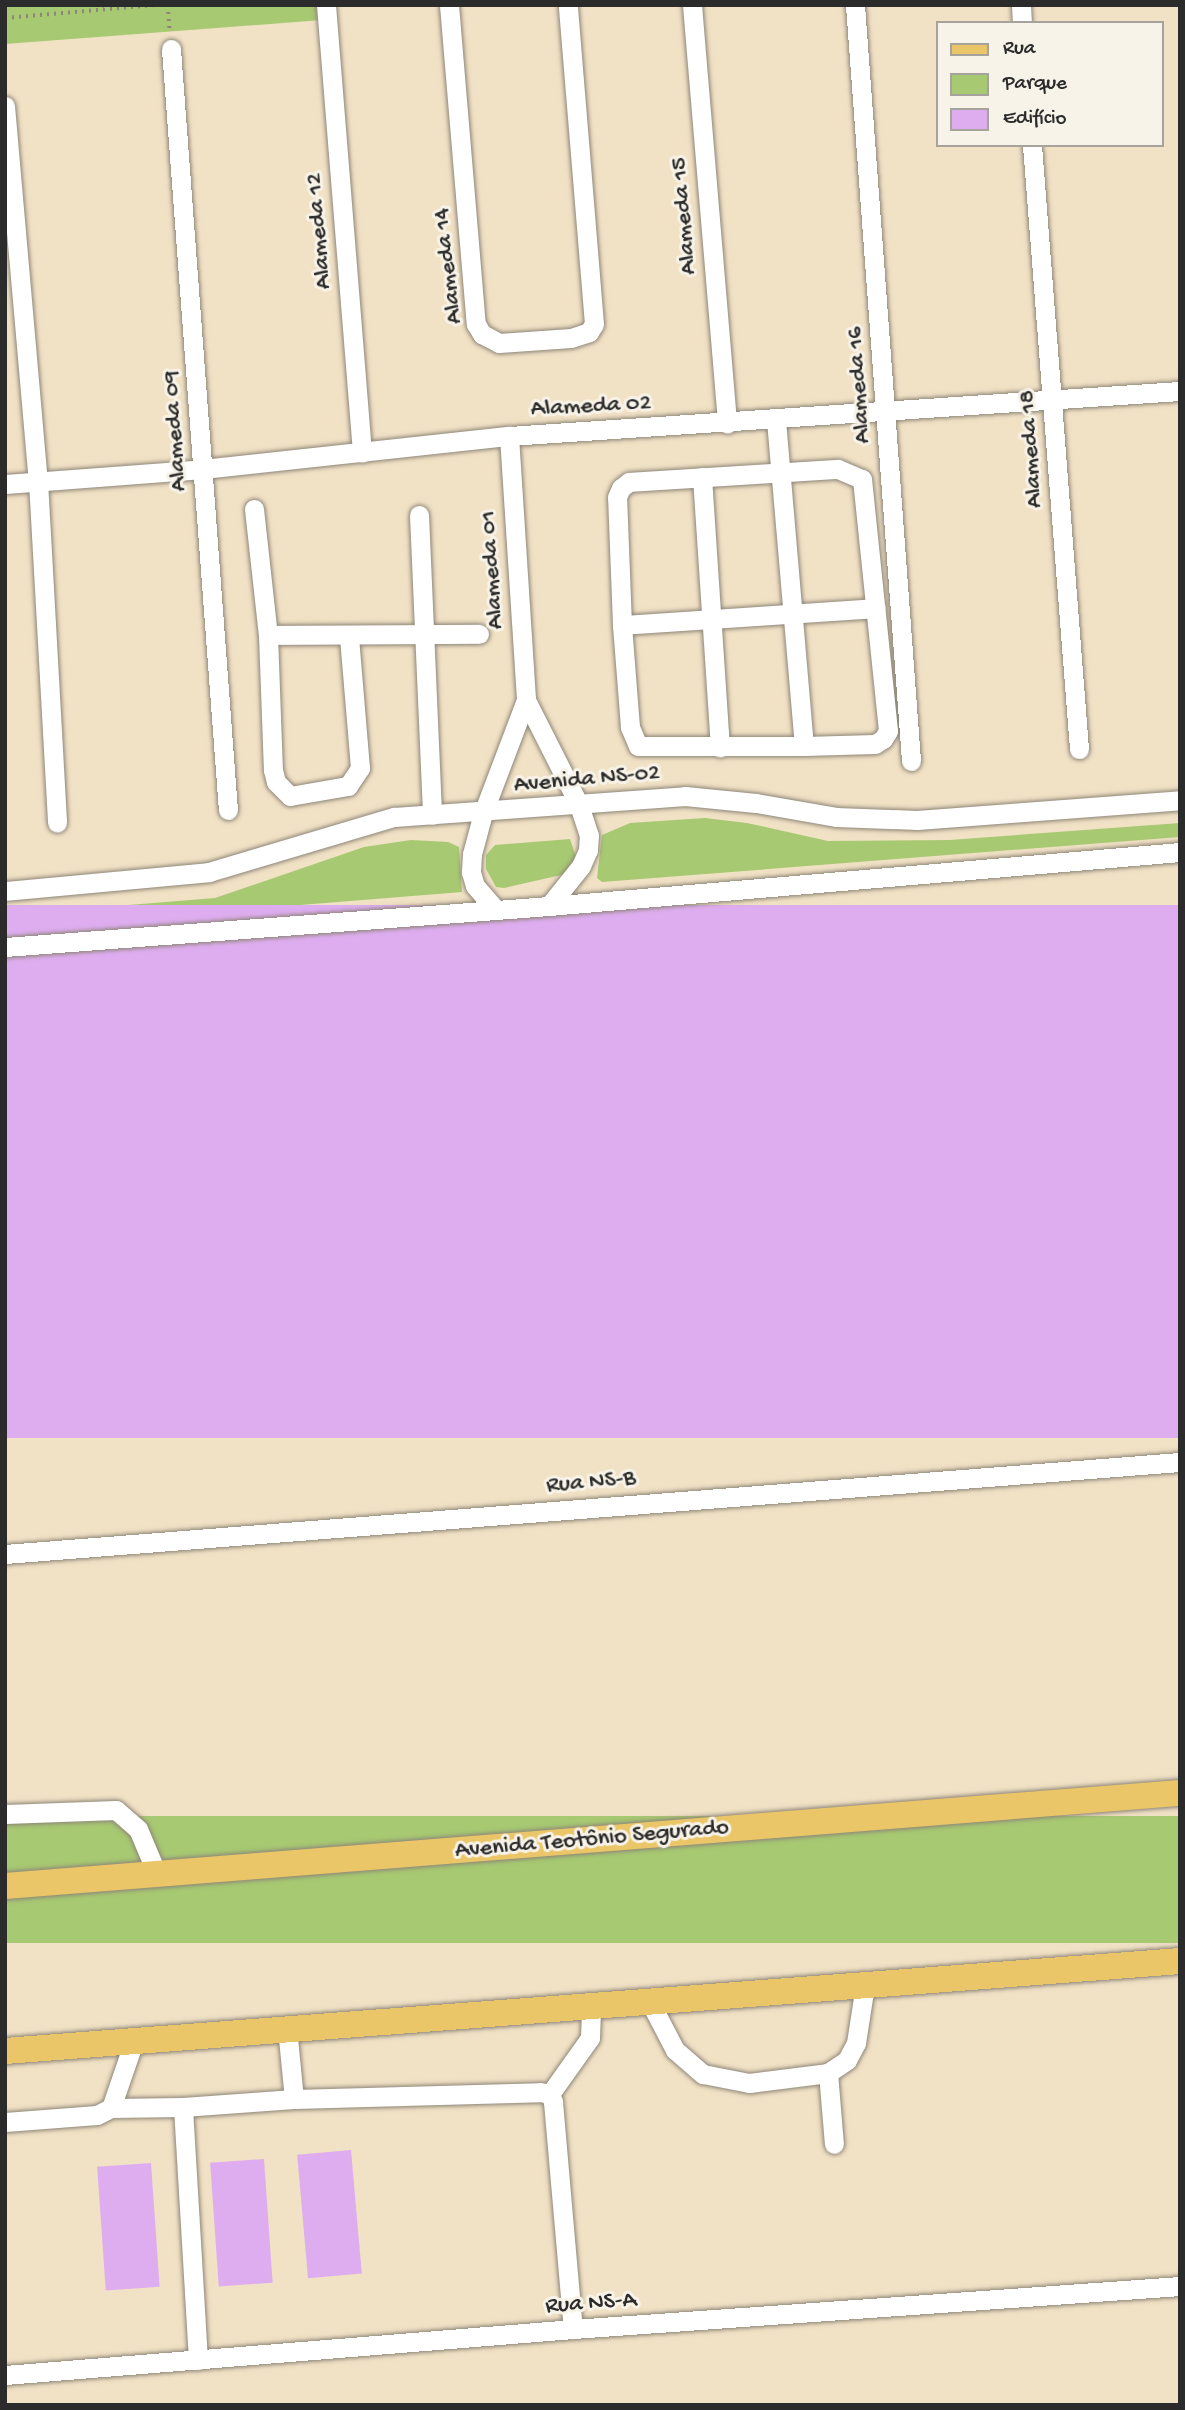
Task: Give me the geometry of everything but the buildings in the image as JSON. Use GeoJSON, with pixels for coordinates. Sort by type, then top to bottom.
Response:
{"type":"FeatureCollection","features":[{"type":"Feature","properties":{"kind":"main road","name":"Avenida Teotônio Segurado"},"geometry":{"type":"LineString","coordinates":[[5,1886],[1180,1793]]}},
{"type":"Feature","properties":{"kind":"main road"},"geometry":{"type":"LineString","coordinates":[[5,2051],[1180,1961]]}},
{"type":"Feature","properties":{"kind":"street","name":"Alameda 12"},"geometry":{"type":"LineString","coordinates":[[326,5],[362,453]]}},
{"type":"Feature","properties":{"kind":"street","name":"Alameda 14"},"geometry":{"type":"LineString","coordinates":[[449,5],[476,324],[482,334],[499,343],[572,338],[589,332],[594,324],[568,5]]}},
{"type":"Feature","properties":{"kind":"street","name":"Alameda 15"},"geometry":{"type":"LineString","coordinates":[[692,5],[727,424]]}},
{"type":"Feature","properties":{"kind":"street","name":"Alameda 16"},"geometry":{"type":"LineString","coordinates":[[855,5],[911,761]]}},
{"type":"Feature","properties":{"kind":"street","name":"Alameda 09"},"geometry":{"type":"LineString","coordinates":[[171,49],[228,810]]}},
{"type":"Feature","properties":{"kind":"street"},"geometry":{"type":"LineString","coordinates":[[5,106],[38,481],[57,822]]}},
{"type":"Feature","properties":{"kind":"street","name":"Alameda 18"},"geometry":{"type":"LineString","coordinates":[[1032,147],[1079,749]]}},
{"type":"Feature","properties":{"kind":"street","name":"Alameda 02"},"geometry":{"type":"LineString","coordinates":[[5,484],[204,469],[509,436],[775,421],[1180,391]]}},
{"type":"Feature","properties":{"kind":"street"},"geometry":{"type":"LineString","coordinates":[[775,421],[804,746]]}},
{"type":"Feature","properties":{"kind":"street","name":"Alameda 01"},"geometry":{"type":"LineString","coordinates":[[509,436],[526,700],[579,805]]}},
{"type":"Feature","properties":{"kind":"street"},"geometry":{"type":"LineString","coordinates":[[838,468],[862,479],[888,731],[875,744],[638,746],[630,727],[622,625],[617,497],[621,488],[629,482],[702,477],[838,468]]}},
{"type":"Feature","properties":{"kind":"street"},"geometry":{"type":"LineString","coordinates":[[702,477],[720,747]]}},
{"type":"Feature","properties":{"kind":"street"},"geometry":{"type":"LineString","coordinates":[[254,509],[268,635],[273,770],[276,782],[290,796],[348,786],[360,768],[349,636]]}},
{"type":"Feature","properties":{"kind":"street"},"geometry":{"type":"LineString","coordinates":[[419,515],[432,815]]}},
{"type":"Feature","properties":{"kind":"street"},"geometry":{"type":"LineString","coordinates":[[622,625],[791,616],[875,608]]}},
{"type":"Feature","properties":{"kind":"street"},"geometry":{"type":"LineString","coordinates":[[268,635],[479,634]]}},
{"type":"Feature","properties":{"kind":"street","name":"Alameda 01"},"geometry":{"type":"LineString","coordinates":[[483,813],[526,700]]}},
{"type":"Feature","properties":{"kind":"street","name":"Avenida NS-02"},"geometry":{"type":"LineString","coordinates":[[5,891],[209,873],[360,825],[394,817],[483,813],[685,796],[756,803],[836,817],[917,820],[1180,800]]}},
{"type":"Feature","properties":{"kind":"street"},"geometry":{"type":"LineString","coordinates":[[549,906],[589,850],[589,835],[579,805]]}},
{"type":"Feature","properties":{"kind":"street"},"geometry":{"type":"LineString","coordinates":[[483,813],[471,872],[475,886],[496,910]]}},
{"type":"Feature","properties":{"kind":"street"},"geometry":{"type":"LineString","coordinates":[[5,947],[549,906],[1180,852]]}},
{"type":"Feature","properties":{"kind":"street","name":"Rua NS-B"},"geometry":{"type":"LineString","coordinates":[[5,1554],[1180,1462]]}},
{"type":"Feature","properties":{"kind":"street"},"geometry":{"type":"LineString","coordinates":[[5,1814],[116,1810],[138,1829],[157,1874]]}},
{"type":"Feature","properties":{"kind":"street"},"geometry":{"type":"LineString","coordinates":[[650,2002],[676,2050],[702,2074],[749,2083],[828,2073],[847,2060],[856,2043],[865,1985]]}},
{"type":"Feature","properties":{"kind":"street"},"geometry":{"type":"LineString","coordinates":[[550,2094],[590,2038],[591,2006]]}},
{"type":"Feature","properties":{"kind":"street"},"geometry":{"type":"LineString","coordinates":[[286,2028],[294,2099]]}},
{"type":"Feature","properties":{"kind":"street"},"geometry":{"type":"LineString","coordinates":[[111,2108],[134,2041]]}},
{"type":"Feature","properties":{"kind":"street"},"geometry":{"type":"LineString","coordinates":[[828,2073],[834,2144]]}},
{"type":"Feature","properties":{"kind":"street"},"geometry":{"type":"LineString","coordinates":[[5,2122],[97,2115],[111,2108],[183,2107],[294,2099],[540,2092],[550,2094]]}},
{"type":"Feature","properties":{"kind":"street"},"geometry":{"type":"LineString","coordinates":[[550,2094],[553,2102],[573,2329]]}},
{"type":"Feature","properties":{"kind":"street"},"geometry":{"type":"LineString","coordinates":[[183,2107],[198,2360]]}},
{"type":"Feature","properties":{"kind":"street","name":"Rua NS-A"},"geometry":{"type":"LineString","coordinates":[[5,2375],[573,2329],[1180,2286]]}},
{"type":"Feature","properties":{"kind":"path"},"geometry":{"type":"LineString","coordinates":[[5,18],[154,5]]}},
{"type":"Feature","properties":{"kind":"path"},"geometry":{"type":"LineString","coordinates":[[168,5],[171,49]]}},
{"type":"Feature","properties":{"kind":"green space"},"geometry":{"type":"Polygon","coordinates":[[[321,5],[322,20],[5,44],[5,7],[321,5]]]}},
{"type":"Feature","properties":{"kind":"green space"},"geometry":{"type":"Polygon","coordinates":[[[705,818],[747,823],[828,841],[950,840],[1180,823],[1180,837],[602,882],[597,878],[602,835],[630,823],[705,818]]]}},
{"type":"Feature","properties":{"kind":"green space"},"geometry":{"type":"Polygon","coordinates":[[[570,839],[578,863],[570,873],[504,888],[496,887],[486,869],[486,855],[495,845],[570,839]]]}},
{"type":"Feature","properties":{"kind":"green space"},"geometry":{"type":"Polygon","coordinates":[[[411,840],[448,842],[459,847],[462,892],[5,929],[5,915],[215,898],[364,847],[411,840]]]}},
{"type":"Feature","properties":{"kind":"green space"},"geometry":{"type":"Polygon","coordinates":[[[5,1816],[1180,1816],[1180,1943],[5,1943],[5,1816]]]}}]}
